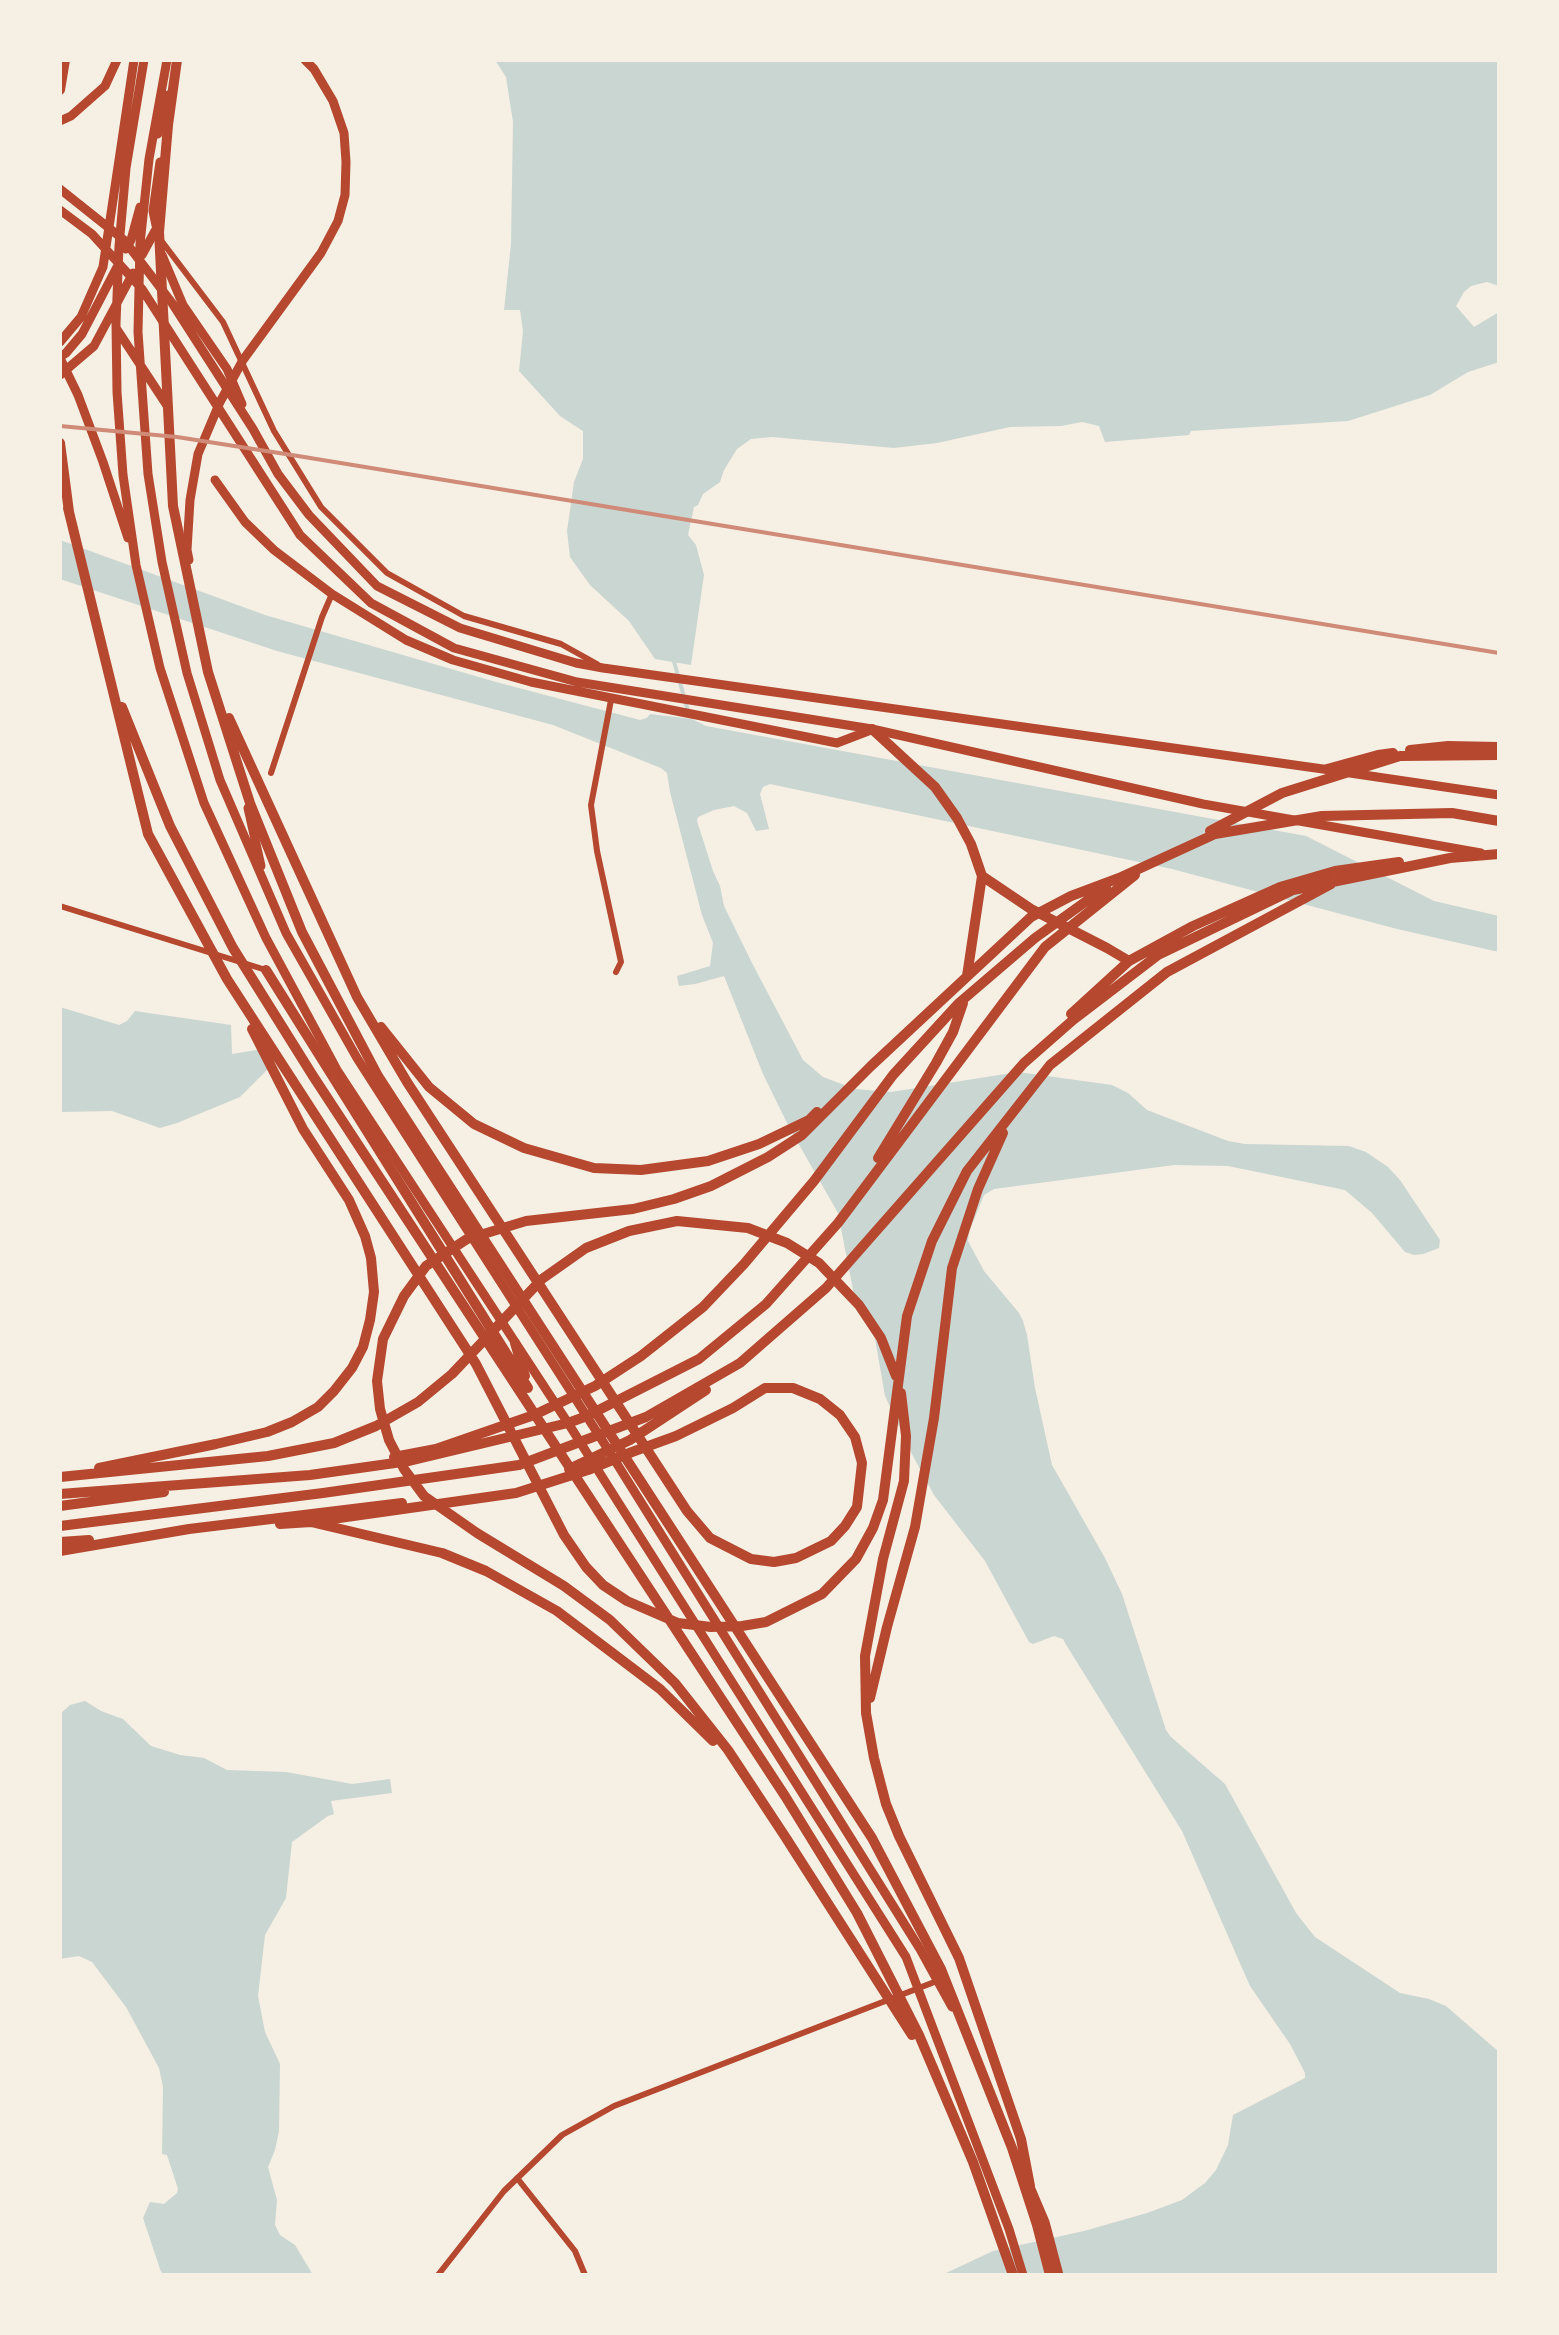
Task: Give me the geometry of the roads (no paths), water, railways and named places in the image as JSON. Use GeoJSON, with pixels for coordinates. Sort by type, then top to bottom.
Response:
{"type":"FeatureCollection","features":[{"type":"Feature","properties":{"kind":"highway"},"geometry":{"type":"LineString","coordinates":[[60,90],[65,60]]}},
{"type":"Feature","properties":{"kind":"highway"},"geometry":{"type":"LineString","coordinates":[[174,61],[159,232],[173,506],[208,672],[250,802],[302,932],[342,1011],[416,1136],[872,1838],[941,1968],[1041,2224]]}},
{"type":"Feature","properties":{"kind":"highway"},"geometry":{"type":"LineString","coordinates":[[60,444],[68,508],[148,834],[303,1129],[349,1200],[371,1258],[374,1292],[370,1320],[352,1368],[318,1407],[267,1432],[60,1476]]}},
{"type":"Feature","properties":{"kind":"highway"},"geometry":{"type":"LineString","coordinates":[[68,508],[114,688],[170,826],[233,948],[785,1796],[857,1914],[919,2035],[973,2162],[1013,2275]]}},
{"type":"Feature","properties":{"kind":"highway"},"geometry":{"type":"LineString","coordinates":[[60,1542],[311,1522],[516,1493],[588,1470],[632,1452],[647,1447],[676,1436],[765,1388],[793,1388],[820,1399],[840,1415],[855,1437],[862,1464],[861,1488],[857,1507],[831,1541],[796,1558],[774,1562],[751,1559],[710,1538],[687,1510],[665,1478],[654,1461],[644,1445],[612,1395],[407,1082],[357,997],[208,672]]}},
{"type":"Feature","properties":{"kind":"highway"},"geometry":{"type":"LineString","coordinates":[[838,1223],[953,1032],[962,1006],[980,871],[958,818],[934,787],[872,730]]}},
{"type":"Feature","properties":{"kind":"highway"},"geometry":{"type":"LineString","coordinates":[[1327,769],[1378,754],[1448,746],[1499,751]]}},
{"type":"Feature","properties":{"kind":"highway"},"geometry":{"type":"LineString","coordinates":[[60,1494],[310,1475],[409,1461],[587,1416],[699,1358],[766,1304],[838,1223],[1045,947],[1152,862],[1282,793],[1316,782],[1400,756],[1499,751]]}},
{"type":"Feature","properties":{"kind":"highway"},"geometry":{"type":"LineString","coordinates":[[357,997],[429,1087],[474,1124],[524,1148],[594,1168],[641,1170],[708,1161],[759,1144],[808,1120],[1031,917],[1215,834],[1322,816],[1452,814],[1499,821]]}},
{"type":"Feature","properties":{"kind":"highway"},"geometry":{"type":"LineString","coordinates":[[60,1551],[189,1530],[511,1492],[590,1461],[630,1440],[750,1361],[828,1288],[1012,1068],[1129,962],[1194,926],[1280,887],[1335,871],[1469,851]]}},
{"type":"Feature","properties":{"kind":"highway"},"geometry":{"type":"LineString","coordinates":[[60,1526],[519,1464],[646,1417],[740,1363],[826,1288],[1024,1063],[1158,955],[1294,892],[1450,858],[1499,854]]}},
{"type":"Feature","properties":{"kind":"highway"},"geometry":{"type":"LineString","coordinates":[[980,871],[1031,909],[1129,962]]}},
{"type":"Feature","properties":{"kind":"highway"},"geometry":{"type":"LineString","coordinates":[[60,1506],[299,1474],[436,1449],[534,1415],[595,1386],[672,1332],[744,1264],[814,1180],[892,1075],[959,1002],[1035,938],[1119,878]]}},
{"type":"Feature","properties":{"kind":"highway"},"geometry":{"type":"LineString","coordinates":[[227,980],[476,1364],[557,1521],[586,1567],[627,1601],[678,1623],[742,1626],[766,1622],[798,1608],[822,1594],[856,1560],[882,1500],[908,1316],[932,1241],[967,1171],[1050,1065],[1166,972],[1330,884]]}},
{"type":"Feature","properties":{"kind":"highway"},"geometry":{"type":"LineString","coordinates":[[266,970],[528,1388]]}},
{"type":"Feature","properties":{"kind":"highway"},"geometry":{"type":"LineString","coordinates":[[866,1714],[916,1527],[952,1268],[998,1141],[1050,1065]]}},
{"type":"Feature","properties":{"kind":"highway"},"geometry":{"type":"LineString","coordinates":[[870,1066],[802,1135],[711,1186],[633,1209],[526,1221],[467,1239],[426,1266],[404,1296],[384,1338],[377,1381],[389,1440],[404,1470],[424,1496],[610,1620],[675,1682],[728,1750],[930,2064]]}},
{"type":"Feature","properties":{"kind":"highway"},"geometry":{"type":"LineString","coordinates":[[60,1476],[268,1456],[334,1444],[376,1426],[418,1402],[452,1374],[542,1279],[586,1248],[629,1231],[677,1220],[748,1228],[786,1243],[819,1263],[842,1285],[881,1338],[902,1398],[906,1436],[904,1481],[883,1559],[864,1656],[866,1714],[874,1758],[886,1804],[959,1958],[1021,2139],[1050,2275]]}},
{"type":"Feature","properties":{"kind":"highway"},"geometry":{"type":"LineString","coordinates":[[501,1440],[522,1413],[528,1388],[515,1343]]}},
{"type":"Feature","properties":{"kind":"highway"},"geometry":{"type":"LineString","coordinates":[[311,1522],[442,1553],[517,1587],[557,1611],[660,1689],[718,1746],[788,1841]]}},
{"type":"Feature","properties":{"kind":"main road"},"geometry":{"type":"LineString","coordinates":[[60,121],[105,86],[117,60]]}},
{"type":"Feature","properties":{"kind":"main road"},"geometry":{"type":"LineString","coordinates":[[60,342],[80,317],[103,267],[134,60]]}},
{"type":"Feature","properties":{"kind":"main road"},"geometry":{"type":"LineString","coordinates":[[136,565],[124,475],[116,323],[126,168],[144,60]]}},
{"type":"Feature","properties":{"kind":"main road"},"geometry":{"type":"LineString","coordinates":[[267,893],[248,809],[211,681],[187,550],[198,454],[220,402],[244,360],[321,253],[338,221],[344,195],[344,133],[333,101],[305,60]]}},
{"type":"Feature","properties":{"kind":"main road"},"geometry":{"type":"LineString","coordinates":[[174,61],[149,159],[140,244],[138,332],[148,474],[162,562],[187,673],[220,780],[286,933],[357,1058],[587,1416],[920,1949],[979,2056],[1058,2275]]}},
{"type":"Feature","properties":{"kind":"main road"},"geometry":{"type":"LineString","coordinates":[[174,61],[153,211],[161,254],[183,305],[227,369],[252,429]]}},
{"type":"Feature","properties":{"kind":"main road"},"geometry":{"type":"LineString","coordinates":[[174,61],[131,240],[82,334],[60,358],[103,462],[136,565],[160,668],[204,803],[266,938],[336,1070],[568,1423],[906,1957],[1010,2228],[1024,2275]]}},
{"type":"Feature","properties":{"kind":"main road"},"geometry":{"type":"LineString","coordinates":[[60,189],[124,240],[172,303],[278,474],[310,515],[378,586],[460,628],[603,668],[1499,795]]}},
{"type":"Feature","properties":{"kind":"main road"},"geometry":{"type":"LineString","coordinates":[[60,210],[92,234],[142,290],[300,535],[371,603],[454,648],[577,682],[872,730],[1203,804],[1499,854]]}},
{"type":"Feature","properties":{"kind":"main road"},"geometry":{"type":"LineString","coordinates":[[60,374],[94,346],[155,231]]}},
{"type":"Feature","properties":{"kind":"main road"},"geometry":{"type":"LineString","coordinates":[[109,318],[172,414]]}},
{"type":"Feature","properties":{"kind":"main road"},"geometry":{"type":"LineString","coordinates":[[215,480],[245,522],[274,550],[332,594],[406,640],[453,660],[610,704],[694,714],[837,743],[872,730]]}},
{"type":"Feature","properties":{"kind":"street"},"geometry":{"type":"LineString","coordinates":[[174,61],[155,231],[223,322],[274,431],[320,507],[387,573],[464,616],[561,644],[603,668]]}},
{"type":"Feature","properties":{"kind":"street"},"geometry":{"type":"LineString","coordinates":[[271,773],[332,594]]}},
{"type":"Feature","properties":{"kind":"street"},"geometry":{"type":"LineString","coordinates":[[610,704],[591,805],[621,962],[616,972]]}},
{"type":"Feature","properties":{"kind":"street"},"geometry":{"type":"LineString","coordinates":[[60,906],[266,970]]}},
{"type":"Feature","properties":{"kind":"street"},"geometry":{"type":"LineString","coordinates":[[438,2275],[504,2190],[562,2136],[614,2106],[937,1980]]}},
{"type":"Feature","properties":{"kind":"street"},"geometry":{"type":"LineString","coordinates":[[517,2178],[574,2252],[586,2275]]}},
{"type":"Feature","properties":{"kind":"waterway"},"geometry":{"type":"LineString","coordinates":[[673,658],[688,711]]}},
{"type":"Feature","properties":{"kind":"railway"},"geometry":{"type":"LineString","coordinates":[[60,426],[177,437],[298,456],[1499,653]]}}]}
